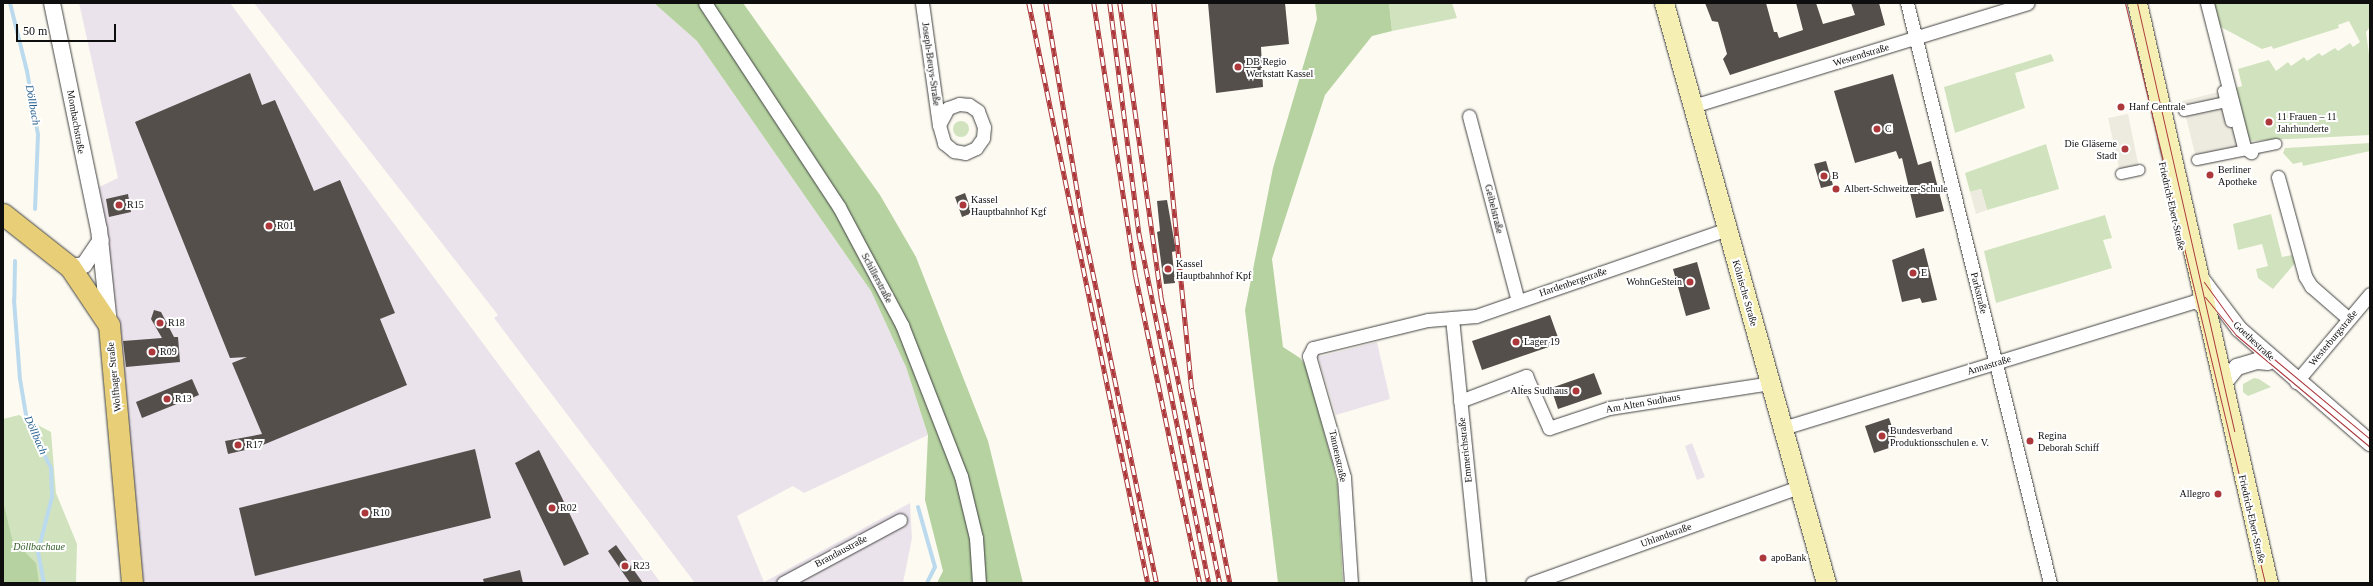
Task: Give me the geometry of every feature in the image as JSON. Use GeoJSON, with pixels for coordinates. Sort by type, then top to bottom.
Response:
{"type":"FeatureCollection","features":[{"type":"Feature","properties":{"kind":"main road","name":"Kölnische Straße"},"geometry":{"type":"LineString","coordinates":[[1664,3],[1826,583]]}},
{"type":"Feature","properties":{"kind":"main road","name":"Friedrich-Ebert-Straße"},"geometry":{"type":"LineString","coordinates":[[2125,3],[2198,294],[2224,383],[2226,408],[2268,583]]}},
{"type":"Feature","properties":{"kind":"main road","name":"Friedrich-Ebert-Straße"},"geometry":{"type":"LineString","coordinates":[[2137,3],[2216,385],[2226,408]]}},
{"type":"Feature","properties":{"kind":"main road","name":"Wolfhager Straße"},"geometry":{"type":"LineString","coordinates":[[3,214],[70,267],[109,325],[132,583]]}},
{"type":"Feature","properties":{"kind":"street","name":"Mombachstraße"},"geometry":{"type":"LineString","coordinates":[[52,3],[100,240],[109,325]]}},
{"type":"Feature","properties":{"kind":"street","name":"Schillerstraße"},"geometry":{"type":"LineString","coordinates":[[705,3],[839,207],[902,324],[961,476],[976,538],[979,583]]}},
{"type":"Feature","properties":{"kind":"street","name":"Joseph-Beuys-Straße"},"geometry":{"type":"LineString","coordinates":[[922,3],[939,125]]}},
{"type":"Feature","properties":{"kind":"street","name":"Parkstraße"},"geometry":{"type":"LineString","coordinates":[[1907,3],[2050,583]]}},
{"type":"Feature","properties":{"kind":"street","name":"Westendstraße"},"geometry":{"type":"LineString","coordinates":[[1693,106],[2028,3]]}},
{"type":"Feature","properties":{"kind":"street"},"geometry":{"type":"LineString","coordinates":[[2207,3],[2244,147],[2243,153]]}},
{"type":"Feature","properties":{"kind":"street"},"geometry":{"type":"LineString","coordinates":[[2223,91],[2243,153]]}},
{"type":"Feature","properties":{"kind":"street"},"geometry":{"type":"LineString","coordinates":[[2184,112],[2226,102]]}},
{"type":"Feature","properties":{"kind":"street","name":"Geibelstraße"},"geometry":{"type":"LineString","coordinates":[[1469,116],[1518,301]]}},
{"type":"Feature","properties":{"kind":"street"},"geometry":{"type":"LineString","coordinates":[[2197,160],[2243,153],[2276,144]]}},
{"type":"Feature","properties":{"kind":"street"},"geometry":{"type":"LineString","coordinates":[[2121,174],[2140,170]]}},
{"type":"Feature","properties":{"kind":"street"},"geometry":{"type":"LineString","coordinates":[[2278,177],[2305,276],[2311,286],[2349,319]]}},
{"type":"Feature","properties":{"kind":"street","name":"Hardenbergstraße"},"geometry":{"type":"LineString","coordinates":[[1309,356],[1312,348],[1414,319],[1476,316],[1728,229]]}},
{"type":"Feature","properties":{"kind":"street"},"geometry":{"type":"LineString","coordinates":[[70,267],[84,265],[100,240]]}},
{"type":"Feature","properties":{"kind":"street","name":"Goethestraße"},"geometry":{"type":"LineString","coordinates":[[2198,294],[2268,362],[2296,382]]}},
{"type":"Feature","properties":{"kind":"street","name":"Goethestraße"},"geometry":{"type":"LineString","coordinates":[[2198,294],[2239,329],[2296,382],[2370,443]]}},
{"type":"Feature","properties":{"kind":"street","name":"Annastraße"},"geometry":{"type":"LineString","coordinates":[[1783,428],[1996,362],[2198,294]]}},
{"type":"Feature","properties":{"kind":"street","name":"Westerburgstraße"},"geometry":{"type":"LineString","coordinates":[[2296,382],[2370,294]]}},
{"type":"Feature","properties":{"kind":"street","name":"Emmerichstraße"},"geometry":{"type":"LineString","coordinates":[[1452,318],[1479,583]]}},
{"type":"Feature","properties":{"kind":"street","name":"Tannenstraße"},"geometry":{"type":"LineString","coordinates":[[1309,356],[1344,477],[1351,583]]}},
{"type":"Feature","properties":{"kind":"street"},"geometry":{"type":"LineString","coordinates":[[2224,383],[2237,367],[2257,361],[2268,362]]}},
{"type":"Feature","properties":{"kind":"street","name":"Am Alten Sudhaus"},"geometry":{"type":"LineString","coordinates":[[1460,401],[1526,376],[1549,428],[1609,408],[1770,383]]}},
{"type":"Feature","properties":{"kind":"street","name":"Uhlandstraße"},"geometry":{"type":"LineString","coordinates":[[1532,583],[1799,487]]}},
{"type":"Feature","properties":{"kind":"street","name":"Brandaustraße"},"geometry":{"type":"LineString","coordinates":[[783,583],[900,520]]}},
{"type":"Feature","properties":{"kind":"shaded area"},"geometry":{"type":"Polygon","coordinates":[[[79,3],[230,3],[661,583],[139,583],[120,334],[99,187],[118,178],[79,3]]]}},
{"type":"Feature","properties":{"kind":"shaded area"},"geometry":{"type":"Polygon","coordinates":[[[254,3],[654,3],[697,41],[871,291],[906,367],[928,435],[804,493],[793,486],[737,516],[764,582],[910,503],[912,538],[903,583],[695,583],[494,318],[498,315],[254,3]]]}},
{"type":"Feature","properties":{"kind":"shaded area"},"geometry":{"type":"Polygon","coordinates":[[[2235,88],[2251,152],[2198,166],[2182,101],[2235,88]]]}},
{"type":"Feature","properties":{"kind":"shaded area"},"geometry":{"type":"Polygon","coordinates":[[[2128,114],[2140,173],[2121,177],[2108,118],[2128,114]]]}},
{"type":"Feature","properties":{"kind":"shaded area"},"geometry":{"type":"Polygon","coordinates":[[[1981,189],[1987,210],[1976,214],[1970,192],[1981,189]]]}},
{"type":"Feature","properties":{"kind":"shaded area"},"geometry":{"type":"Polygon","coordinates":[[[1377,342],[1390,399],[1336,415],[1318,357],[1377,342]]]}},
{"type":"Feature","properties":{"kind":"shaded area"},"geometry":{"type":"Polygon","coordinates":[[[1692,443],[1705,477],[1697,480],[1685,446],[1692,443]]]}},
{"type":"Feature","properties":{"kind":"green space"},"geometry":{"type":"Polygon","coordinates":[[[654,3],[743,3],[880,195],[916,257],[988,441],[1023,583],[937,583],[943,571],[925,500],[928,435],[906,367],[871,291],[697,41],[654,3]]]}},
{"type":"Feature","properties":{"kind":"green space"},"geometry":{"type":"Polygon","coordinates":[[[1315,3],[1389,3],[1392,31],[1372,36],[1325,95],[1272,259],[1283,347],[1300,358],[1306,366],[1337,480],[1343,583],[1278,583],[1245,310],[1273,168],[1317,19],[1315,3]]]}},
{"type":"Feature","properties":{"kind":"green space"},"geometry":{"type":"Polygon","coordinates":[[[1389,3],[1452,3],[1457,18],[1392,31],[1389,3]]]}},
{"type":"Feature","properties":{"kind":"green space"},"geometry":{"type":"Polygon","coordinates":[[[2213,3],[2370,3],[2370,27],[2366,32],[2370,62],[2370,135],[2248,141],[2235,88],[2242,86],[2238,69],[2269,60],[2276,71],[2288,62],[2291,66],[2304,57],[2307,61],[2319,53],[2322,56],[2335,48],[2338,51],[2350,43],[2353,47],[2360,42],[2349,21],[2338,25],[2339,28],[2273,49],[2272,46],[2262,49],[2219,26],[2213,3]]]}},
{"type":"Feature","properties":{"kind":"green space"},"geometry":{"type":"Polygon","coordinates":[[[2051,54],[2054,61],[2015,73],[2025,108],[1955,133],[1944,87],[2051,54]]]}},
{"type":"Feature","properties":{"kind":"green space"},"geometry":{"type":"Polygon","coordinates":[[[961,121],[967,123],[969,129],[967,135],[961,137],[955,135],[953,129],[955,123],[961,121]]]}},
{"type":"Feature","properties":{"kind":"green space"},"geometry":{"type":"Polygon","coordinates":[[[2370,143],[2370,151],[2303,166],[2302,162],[2293,164],[2283,153],[2285,148],[2370,143]]]}},
{"type":"Feature","properties":{"kind":"green space"},"geometry":{"type":"Polygon","coordinates":[[[2046,144],[2059,189],[1987,210],[1981,189],[1970,192],[1965,173],[2046,144]]]}},
{"type":"Feature","properties":{"kind":"green space"},"geometry":{"type":"Polygon","coordinates":[[[2271,214],[2282,257],[2292,255],[2295,263],[2273,289],[2258,278],[2256,269],[2268,266],[2262,244],[2238,250],[2233,224],[2271,214]]]}},
{"type":"Feature","properties":{"kind":"green space"},"geometry":{"type":"Polygon","coordinates":[[[2105,215],[2112,238],[2103,240],[2112,268],[1996,303],[1984,251],[2105,215]]]}},
{"type":"Feature","properties":{"kind":"green space"},"geometry":{"type":"Polygon","coordinates":[[[2254,378],[2259,379],[2271,387],[2248,396],[2243,392],[2243,384],[2254,378]]]}},
{"type":"Feature","properties":{"kind":"green space","name":"Döllbachaue"},"geometry":{"type":"Polygon","coordinates":[[[19,415],[51,432],[56,493],[77,544],[76,583],[3,583],[3,419],[19,415]]]}},
{"type":"Feature","properties":{"kind":"green space"},"geometry":{"type":"Polygon","coordinates":[[[3,501],[12,539],[36,563],[39,583],[3,583],[3,501]]]}},
{"type":"Feature","properties":{"kind":"building","name":"DB Regio Werkstatt Kassel"},"geometry":{"type":"Polygon","coordinates":[[[1208,3],[1285,3],[1289,44],[1261,47],[1263,87],[1216,93],[1208,3]]]}},
{"type":"Feature","properties":{"kind":"building"},"geometry":{"type":"Polygon","coordinates":[[[1705,3],[1766,3],[1774,32],[1777,32],[1779,38],[1803,30],[1796,3],[1816,3],[1823,24],[1855,15],[1851,3],[1879,3],[1885,25],[1730,75],[1723,59],[1727,54],[1718,22],[1712,21],[1705,3]]]}},
{"type":"Feature","properties":{"kind":"building","name":"R01"},"geometry":{"type":"Polygon","coordinates":[[[250,73],[262,105],[275,100],[314,191],[340,180],[395,313],[380,319],[407,385],[258,447],[228,454],[225,441],[262,434],[232,363],[247,357],[230,358],[135,122],[250,73]]]}},
{"type":"Feature","properties":{"kind":"building","name":"C"},"geometry":{"type":"Polygon","coordinates":[[[1893,74],[1918,165],[1931,161],[1944,211],[1916,218],[1902,158],[1899,159],[1896,151],[1855,163],[1834,91],[1893,74]]]}},
{"type":"Feature","properties":{"kind":"building","name":"B"},"geometry":{"type":"Polygon","coordinates":[[[1826,161],[1833,185],[1821,188],[1814,164],[1826,161]]]}},
{"type":"Feature","properties":{"kind":"building","name":"Kassel Hauptbahnhof Kgf"},"geometry":{"type":"Polygon","coordinates":[[[965,193],[972,213],[962,217],[955,197],[965,193]]]}},
{"type":"Feature","properties":{"kind":"building","name":"R15"},"geometry":{"type":"Polygon","coordinates":[[[128,194],[131,212],[109,217],[106,199],[128,194]]]}},
{"type":"Feature","properties":{"kind":"building","name":"Kassel Hauptbahnhof Kpf"},"geometry":{"type":"Polygon","coordinates":[[[1167,200],[1176,251],[1172,252],[1175,283],[1164,284],[1157,232],[1160,231],[1157,201],[1167,200]]]}},
{"type":"Feature","properties":{"kind":"building","name":"E"},"geometry":{"type":"Polygon","coordinates":[[[1924,248],[1937,300],[1922,303],[1920,298],[1902,302],[1892,260],[1924,248]]]}},
{"type":"Feature","properties":{"kind":"building","name":"WohnGeStein"},"geometry":{"type":"Polygon","coordinates":[[[1697,262],[1710,309],[1686,316],[1673,269],[1697,262]]]}},
{"type":"Feature","properties":{"kind":"building","name":"R09"},"geometry":{"type":"Polygon","coordinates":[[[154,310],[161,312],[174,337],[178,337],[180,362],[126,367],[123,341],[162,338],[151,319],[154,310]]]}},
{"type":"Feature","properties":{"kind":"building","name":"Lager 19"},"geometry":{"type":"Polygon","coordinates":[[[1550,315],[1560,343],[1482,370],[1472,341],[1550,315]]]}},
{"type":"Feature","properties":{"kind":"building","name":"Altes Sudhaus"},"geometry":{"type":"Polygon","coordinates":[[[1594,373],[1602,394],[1558,409],[1551,388],[1594,373]]]}},
{"type":"Feature","properties":{"kind":"building","name":"R13"},"geometry":{"type":"Polygon","coordinates":[[[192,379],[199,395],[142,418],[136,402],[192,379]]]}},
{"type":"Feature","properties":{"kind":"building","name":"Bundesverband Produktionsschulen e. V."},"geometry":{"type":"Polygon","coordinates":[[[1889,418],[1898,445],[1874,453],[1865,426],[1889,418]]]}},
{"type":"Feature","properties":{"kind":"building","name":"R10"},"geometry":{"type":"Polygon","coordinates":[[[475,449],[491,518],[255,576],[239,508],[475,449]]]}},
{"type":"Feature","properties":{"kind":"building","name":"R02"},"geometry":{"type":"Polygon","coordinates":[[[539,450],[589,554],[564,566],[515,463],[539,450]]]}},
{"type":"Feature","properties":{"kind":"building","name":"R23"},"geometry":{"type":"Polygon","coordinates":[[[616,545],[643,583],[630,583],[608,551],[616,545]]]}},
{"type":"Feature","properties":{"kind":"building"},"geometry":{"type":"Polygon","coordinates":[[[520,570],[523,583],[484,583],[483,579],[520,570]]]}},
{"type":"Feature","properties":{"kind":"waterway","name":"Döllbach"},"geometry":{"type":"LineString","coordinates":[[10,3],[27,71],[38,135],[35,209]]}},
{"type":"Feature","properties":{"kind":"waterway","name":"Döllbach"},"geometry":{"type":"LineString","coordinates":[[15,261],[14,300],[20,379],[27,421],[51,468],[52,497],[38,552],[44,583]]}},
{"type":"Feature","properties":{"kind":"waterway"},"geometry":{"type":"LineString","coordinates":[[918,507],[935,567],[927,583]]}},
{"type":"Feature","properties":{"kind":"tram line"},"geometry":{"type":"LineString","coordinates":[[2125,3],[2265,583]]}},
{"type":"Feature","properties":{"kind":"tram line"},"geometry":{"type":"LineString","coordinates":[[2137,3],[2234,431]]}},
{"type":"Feature","properties":{"kind":"tram line"},"geometry":{"type":"LineString","coordinates":[[2204,282],[2238,329],[2370,439]]}},
{"type":"Feature","properties":{"kind":"tram line"},"geometry":{"type":"LineString","coordinates":[[2205,297],[2236,335],[2370,447]]}},
{"type":"Feature","properties":{"kind":"railway"},"geometry":{"type":"LineString","coordinates":[[1029,3],[1148,583]]}},
{"type":"Feature","properties":{"kind":"railway"},"geometry":{"type":"LineString","coordinates":[[1046,3],[1082,219],[1157,583]]}},
{"type":"Feature","properties":{"kind":"railway"},"geometry":{"type":"LineString","coordinates":[[1094,3],[1136,277],[1200,583]]}},
{"type":"Feature","properties":{"kind":"railway"},"geometry":{"type":"LineString","coordinates":[[1110,3],[1139,233],[1209,583]]}},
{"type":"Feature","properties":{"kind":"railway"},"geometry":{"type":"LineString","coordinates":[[1120,3],[1161,296],[1220,583]]}},
{"type":"Feature","properties":{"kind":"railway"},"geometry":{"type":"LineString","coordinates":[[1154,3],[1192,389],[1230,583]]}},
{"type":"Feature","properties":{"kind":"place","name":"DB Regio Werkstatt Kassel"},"geometry":{"type":"Point","coordinates":[1238,67]}},
{"type":"Feature","properties":{"kind":"place","name":"Hanf Centrale"},"geometry":{"type":"Point","coordinates":[2121,107]}},
{"type":"Feature","properties":{"kind":"place","name":"11 Frauen – 11 Jahrhunderte"},"geometry":{"type":"Point","coordinates":[2269,122]}},
{"type":"Feature","properties":{"kind":"place","name":"C"},"geometry":{"type":"Point","coordinates":[1877,129]}},
{"type":"Feature","properties":{"kind":"place","name":"Die Gläserne Stadt"},"geometry":{"type":"Point","coordinates":[2125,149]}},
{"type":"Feature","properties":{"kind":"place","name":"Berliner Apotheke"},"geometry":{"type":"Point","coordinates":[2210,175]}},
{"type":"Feature","properties":{"kind":"place","name":"B"},"geometry":{"type":"Point","coordinates":[1824,176]}},
{"type":"Feature","properties":{"kind":"place","name":"Albert-Schweitzer-Schule"},"geometry":{"type":"Point","coordinates":[1836,189]}},
{"type":"Feature","properties":{"kind":"place","name":"R15"},"geometry":{"type":"Point","coordinates":[119,205]}},
{"type":"Feature","properties":{"kind":"place","name":"Kassel Hauptbahnhof Kgf"},"geometry":{"type":"Point","coordinates":[963,205]}},
{"type":"Feature","properties":{"kind":"place","name":"R01"},"geometry":{"type":"Point","coordinates":[269,226]}},
{"type":"Feature","properties":{"kind":"place","name":"Kassel Hauptbahnhof Kpf"},"geometry":{"type":"Point","coordinates":[1168,269]}},
{"type":"Feature","properties":{"kind":"place","name":"E"},"geometry":{"type":"Point","coordinates":[1913,273]}},
{"type":"Feature","properties":{"kind":"place","name":"WohnGeStein"},"geometry":{"type":"Point","coordinates":[1690,282]}},
{"type":"Feature","properties":{"kind":"place","name":"R18"},"geometry":{"type":"Point","coordinates":[160,323]}},
{"type":"Feature","properties":{"kind":"place","name":"Lager 19"},"geometry":{"type":"Point","coordinates":[1516,342]}},
{"type":"Feature","properties":{"kind":"place","name":"R09"},"geometry":{"type":"Point","coordinates":[152,352]}},
{"type":"Feature","properties":{"kind":"place","name":"Altes Sudhaus"},"geometry":{"type":"Point","coordinates":[1576,391]}},
{"type":"Feature","properties":{"kind":"place","name":"R13"},"geometry":{"type":"Point","coordinates":[167,399]}},
{"type":"Feature","properties":{"kind":"place","name":"Bundesverband Produktionsschulen e. V."},"geometry":{"type":"Point","coordinates":[1882,436]}},
{"type":"Feature","properties":{"kind":"place","name":"Regina Deborah Schiff"},"geometry":{"type":"Point","coordinates":[2030,441]}},
{"type":"Feature","properties":{"kind":"place","name":"R17"},"geometry":{"type":"Point","coordinates":[238,445]}},
{"type":"Feature","properties":{"kind":"place","name":"Allegro"},"geometry":{"type":"Point","coordinates":[2218,494]}},
{"type":"Feature","properties":{"kind":"place","name":"R02"},"geometry":{"type":"Point","coordinates":[552,508]}},
{"type":"Feature","properties":{"kind":"place","name":"R10"},"geometry":{"type":"Point","coordinates":[365,513]}},
{"type":"Feature","properties":{"kind":"place","name":"apoBank"},"geometry":{"type":"Point","coordinates":[1763,558]}},
{"type":"Feature","properties":{"kind":"place","name":"R23"},"geometry":{"type":"Point","coordinates":[625,566]}}]}
